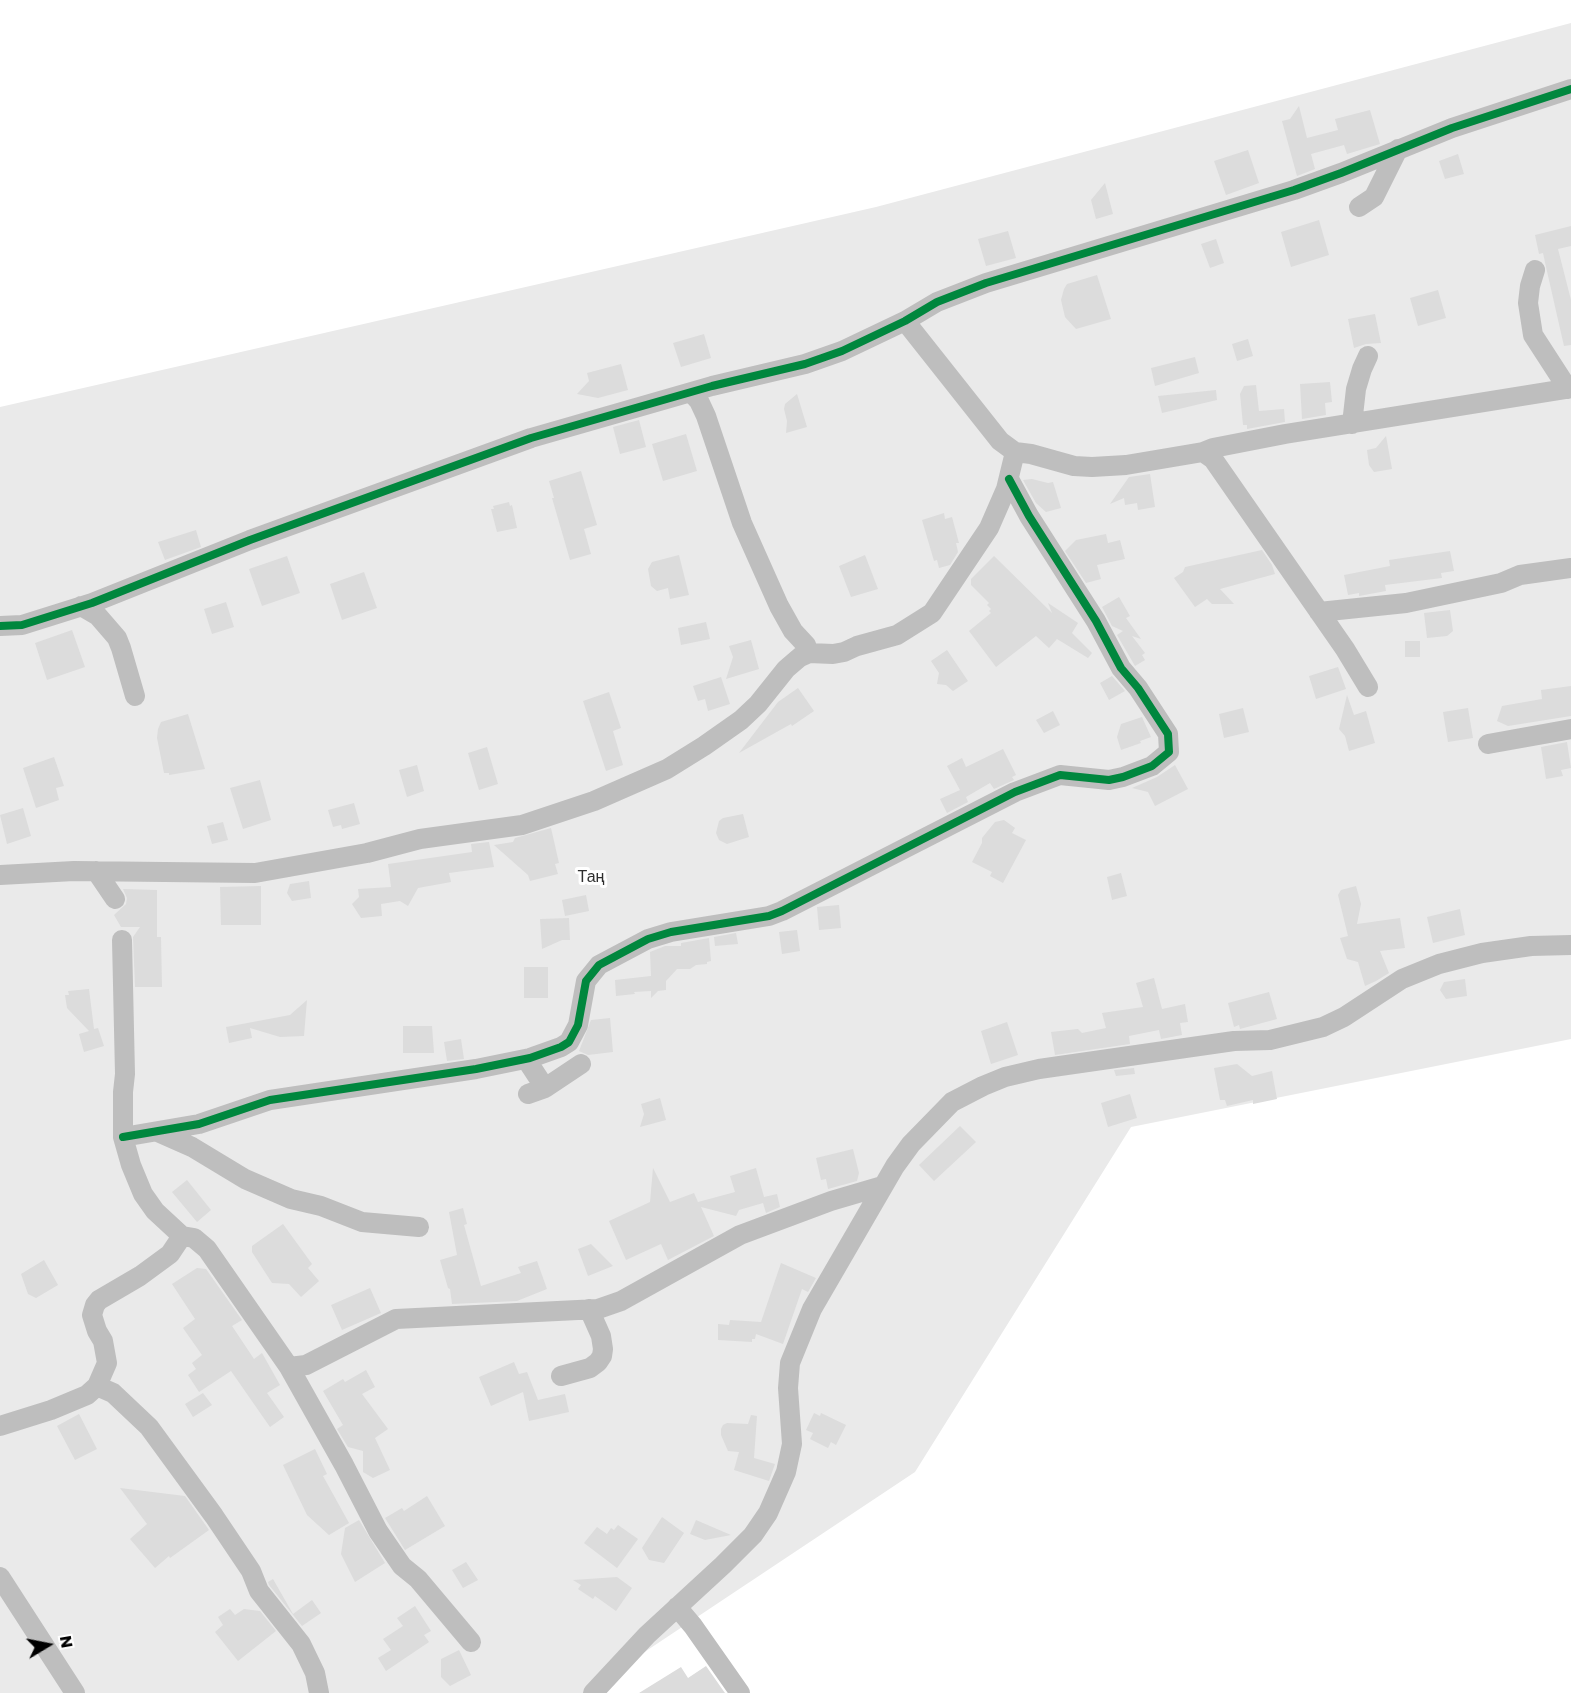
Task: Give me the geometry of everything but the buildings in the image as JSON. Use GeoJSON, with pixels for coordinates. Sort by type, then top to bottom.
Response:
{"type":"FeatureCollection","features":[{"type":"Feature","properties":{"kind":"street"},"geometry":{"type":"LineString","coordinates":[[0,626],[22,625],[81,606],[250,540],[531,438],[691,392],[805,364],[842,351],[905,321],[937,302],[986,283],[1294,190],[1452,128],[1571,89]]}},
{"type":"Feature","properties":{"kind":"street"},"geometry":{"type":"LineString","coordinates":[[1359,207],[1374,197],[1398,149]]}},
{"type":"Feature","properties":{"kind":"street"},"geometry":{"type":"LineString","coordinates":[[905,321],[1000,441],[1015,452],[1092,468],[1126,465],[1203,452],[1212,448],[1285,434],[1569,388],[1533,335],[1528,303],[1535,270]]}},
{"type":"Feature","properties":{"kind":"street"},"geometry":{"type":"LineString","coordinates":[[1352,424],[1356,389],[1368,356]]}},
{"type":"Feature","properties":{"kind":"street"},"geometry":{"type":"LineString","coordinates":[[691,392],[699,401],[706,416],[742,523],[778,606],[793,631],[806,645],[809,653]]}},
{"type":"Feature","properties":{"kind":"street"},"geometry":{"type":"LineString","coordinates":[[0,875],[96,871],[255,873],[367,853],[420,839],[522,825],[557,815],[634,785],[704,747],[741,720],[758,704],[786,669],[800,657],[809,653],[844,652],[897,635],[932,613],[989,528],[1009,479],[1015,452]]}},
{"type":"Feature","properties":{"kind":"street"},"geometry":{"type":"LineString","coordinates":[[1203,452],[1213,459],[1368,687]]}},
{"type":"Feature","properties":{"kind":"street"},"geometry":{"type":"LineString","coordinates":[[123,1137],[199,1124],[270,1100],[526,1059],[561,1047],[568,1042],[578,1026],[586,981],[599,965],[639,943],[671,932],[776,914],[1015,792],[1060,775],[1099,780],[1123,777],[1152,766],[1169,752],[1168,734],[1138,688],[1121,668],[1096,621],[1029,516],[1009,479]]}},
{"type":"Feature","properties":{"kind":"street"},"geometry":{"type":"LineString","coordinates":[[1319,612],[1407,603],[1501,583],[1520,575],[1571,568]]}},
{"type":"Feature","properties":{"kind":"street"},"geometry":{"type":"LineString","coordinates":[[81,606],[98,616],[117,638],[135,696]]}},
{"type":"Feature","properties":{"kind":"street"},"geometry":{"type":"LineString","coordinates":[[1488,744],[1571,729]]}},
{"type":"Feature","properties":{"kind":"street"},"geometry":{"type":"LineString","coordinates":[[96,871],[115,899]]}},
{"type":"Feature","properties":{"kind":"street"},"geometry":{"type":"LineString","coordinates":[[122,940],[126,1074],[123,1092],[123,1137],[143,1194],[155,1211],[182,1236],[194,1238],[207,1249],[289,1367],[378,1531],[402,1566],[418,1579],[471,1642]]}},
{"type":"Feature","properties":{"kind":"street"},"geometry":{"type":"LineString","coordinates":[[593,1693],[647,1635],[731,1558],[753,1535],[768,1513],[786,1472],[792,1444],[788,1388],[793,1355],[825,1285],[882,1186],[910,1144],[952,1102],[1005,1077],[1039,1069],[1234,1041],[1270,1040],[1323,1027],[1344,1017],[1402,979],[1439,964],[1482,953],[1531,946],[1571,945]]}},
{"type":"Feature","properties":{"kind":"street"},"geometry":{"type":"LineString","coordinates":[[526,1059],[536,1091],[581,1064]]}},
{"type":"Feature","properties":{"kind":"street"},"geometry":{"type":"LineString","coordinates":[[158,1132],[192,1146],[245,1179],[291,1199],[321,1206],[362,1222],[419,1227]]}},
{"type":"Feature","properties":{"kind":"street"},"geometry":{"type":"LineString","coordinates":[[289,1367],[306,1365],[396,1319],[598,1309],[621,1301],[740,1235],[831,1201],[882,1186]]}},
{"type":"Feature","properties":{"kind":"street"},"geometry":{"type":"LineString","coordinates":[[0,1426],[78,1399],[98,1386],[107,1363],[103,1341],[92,1316],[94,1305],[170,1254],[182,1236]]}},
{"type":"Feature","properties":{"kind":"street"},"geometry":{"type":"LineString","coordinates":[[561,1376],[590,1368],[602,1356],[601,1336],[589,1309]]}},
{"type":"Feature","properties":{"kind":"street"},"geometry":{"type":"LineString","coordinates":[[98,1386],[113,1393],[149,1426],[214,1516],[250,1571],[259,1591],[301,1644],[315,1673],[319,1693]]}},
{"type":"Feature","properties":{"kind":"street"},"geometry":{"type":"LineString","coordinates":[[0,1577],[75,1693]]}},
{"type":"Feature","properties":{"kind":"street"},"geometry":{"type":"LineString","coordinates":[[677,1607],[740,1693]]}},
{"type":"Feature","properties":{"kind":"green space","name":"Таң"},"geometry":{"type":"Polygon","coordinates":[[[1571,23],[1571,1039],[1131,1127],[915,1472],[583,1693],[0,1693],[0,407],[876,207],[1571,23]]]}},
{"type":"Feature","properties":{"kind":"cycle path"},"geometry":{"type":"LineString","coordinates":[[0,626],[22,625],[92,603],[250,540],[531,438],[712,386],[805,364],[842,351],[905,321],[937,302],[986,283],[1294,190],[1452,128],[1571,89]]}},
{"type":"Feature","properties":{"kind":"cycle path"},"geometry":{"type":"LineString","coordinates":[[123,1137],[199,1124],[270,1100],[476,1069],[530,1058],[561,1047],[569,1042],[578,1025],[586,981],[599,965],[648,939],[671,932],[769,916],[782,911],[1015,792],[1060,775],[1109,780],[1152,766],[1169,752],[1168,734],[1138,688],[1121,668],[1096,621],[1029,516],[1009,479]]}}]}
